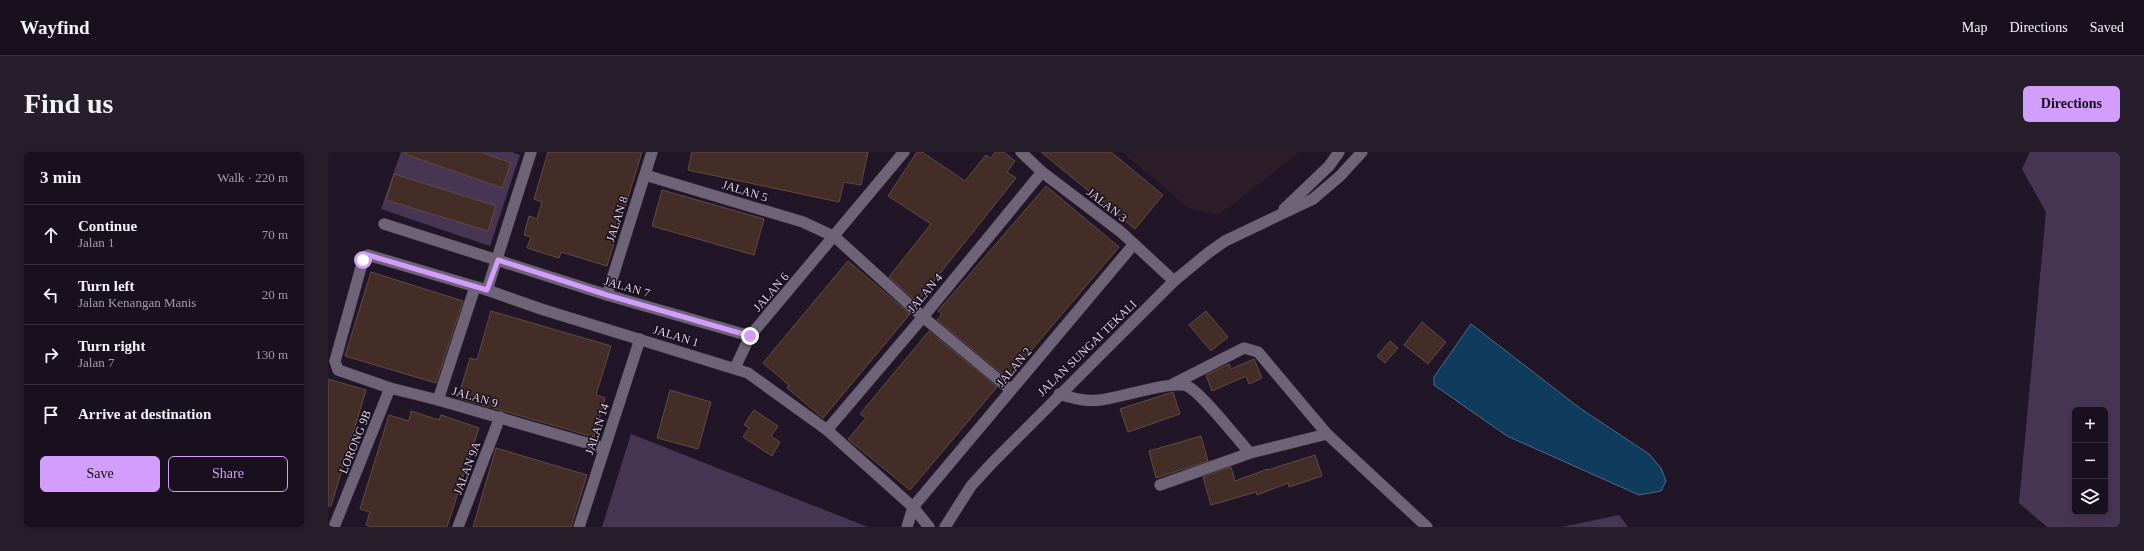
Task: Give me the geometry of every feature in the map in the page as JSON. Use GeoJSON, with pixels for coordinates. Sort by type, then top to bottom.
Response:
{"type":"FeatureCollection","features":[{"type":"Feature","properties":{"kind":"street"},"geometry":{"type":"LineString","coordinates":[[487,290],[498,260],[531,152]]}},
{"type":"Feature","properties":{"kind":"street","name":"JALAN 8"},"geometry":{"type":"LineString","coordinates":[[607,295],[652,152]]}},
{"type":"Feature","properties":{"kind":"street","name":"JALAN 6"},"geometry":{"type":"LineString","coordinates":[[735,368],[750,336],[835,237],[904,152]]}},
{"type":"Feature","properties":{"kind":"street","name":"JALAN 3"},"geometry":{"type":"LineString","coordinates":[[1022,152],[1042,172],[1134,244],[1174,281]]}},
{"type":"Feature","properties":{"kind":"street","name":"JALAN SUNGAI TEKALI"},"geometry":{"type":"LineString","coordinates":[[1274,218],[1329,166],[1339,152]]}},
{"type":"Feature","properties":{"kind":"street","name":"JALAN SUNGAI TEKALI"},"geometry":{"type":"LineString","coordinates":[[945,527],[971,486],[1059,394],[1174,281],[1208,253],[1226,241],[1313,199],[1340,176],[1362,152]]}},
{"type":"Feature","properties":{"kind":"street","name":"JALAN 4"},"geometry":{"type":"LineString","coordinates":[[827,430],[923,317],[1042,172]]}},
{"type":"Feature","properties":{"kind":"street","name":"JALAN 5"},"geometry":{"type":"LineString","coordinates":[[645,175],[803,222],[835,237]]}},
{"type":"Feature","properties":{"kind":"street","name":"JALAN 7"},"geometry":{"type":"LineString","coordinates":[[384,224],[607,295],[750,336]]}},
{"type":"Feature","properties":{"kind":"street"},"geometry":{"type":"LineString","coordinates":[[835,237],[923,317],[1012,390]]}},
{"type":"Feature","properties":{"kind":"street","name":"JALAN 2"},"geometry":{"type":"LineString","coordinates":[[913,507],[1134,244]]}},
{"type":"Feature","properties":{"kind":"street","name":"JALAN 1"},"geometry":{"type":"LineString","coordinates":[[338,370],[335,361],[362,263],[368,255],[487,290],[541,309],[748,373],[827,430],[913,507],[929,527]]}},
{"type":"Feature","properties":{"kind":"street"},"geometry":{"type":"LineString","coordinates":[[438,400],[475,287]]}},
{"type":"Feature","properties":{"kind":"street","name":"JALAN 14"},"geometry":{"type":"LineString","coordinates":[[579,527],[640,339]]}},
{"type":"Feature","properties":{"kind":"street"},"geometry":{"type":"LineString","coordinates":[[1059,394],[1081,401],[1100,400],[1173,384],[1244,348],[1250,348],[1258,352],[1327,434],[1427,527]]}},
{"type":"Feature","properties":{"kind":"street","name":"JALAN 9"},"geometry":{"type":"LineString","coordinates":[[338,370],[390,388],[500,417],[604,448]]}},
{"type":"Feature","properties":{"kind":"street"},"geometry":{"type":"LineString","coordinates":[[1173,384],[1187,386],[1196,393],[1250,453]]}},
{"type":"Feature","properties":{"kind":"street","name":"LORONG 9B"},"geometry":{"type":"LineString","coordinates":[[334,527],[390,388]]}},
{"type":"Feature","properties":{"kind":"street","name":"JALAN 9A"},"geometry":{"type":"LineString","coordinates":[[458,527],[500,417]]}},
{"type":"Feature","properties":{"kind":"street"},"geometry":{"type":"LineString","coordinates":[[1160,485],[1250,453],[1327,434]]}},
{"type":"Feature","properties":{"kind":"street"},"geometry":{"type":"LineString","coordinates":[[907,527],[913,507]]}},
{"type":"Feature","properties":{"kind":"shaded area"},"geometry":{"type":"Polygon","coordinates":[[[401,152],[512,152],[520,155],[490,246],[381,209],[401,152]]]}},
{"type":"Feature","properties":{"kind":"shaded area"},"geometry":{"type":"Polygon","coordinates":[[[1122,152],[1300,152],[1219,215],[1189,208],[1122,152]]]}},
{"type":"Feature","properties":{"kind":"shaded area"},"geometry":{"type":"Polygon","coordinates":[[[2030,152],[2120,152],[2120,527],[2047,527],[2019,503],[2046,212],[2022,169],[2030,152]]]}},
{"type":"Feature","properties":{"kind":"shaded area"},"geometry":{"type":"Polygon","coordinates":[[[631,434],[868,527],[602,527],[631,434]]]}},
{"type":"Feature","properties":{"kind":"shaded area"},"geometry":{"type":"Polygon","coordinates":[[[1619,515],[1628,527],[1562,527],[1619,515]]]}},
{"type":"Feature","properties":{"kind":"water"},"geometry":{"type":"Polygon","coordinates":[[[1471,324],[1581,409],[1649,454],[1661,468],[1666,481],[1661,491],[1639,495],[1507,436],[1434,385],[1434,377],[1471,324]]]}},
{"type":"Feature","properties":{"kind":"building"},"geometry":{"type":"Polygon","coordinates":[[[405,152],[481,152],[511,163],[502,188],[405,154],[405,152]]]}},
{"type":"Feature","properties":{"kind":"building"},"geometry":{"type":"Polygon","coordinates":[[[548,152],[642,152],[607,266],[561,252],[559,258],[527,248],[531,237],[524,235],[529,216],[537,219],[542,202],[534,199],[548,152]]]}},
{"type":"Feature","properties":{"kind":"building"},"geometry":{"type":"Polygon","coordinates":[[[692,152],[868,152],[861,185],[844,182],[839,202],[688,170],[692,152]]]}},
{"type":"Feature","properties":{"kind":"building"},"geometry":{"type":"Polygon","coordinates":[[[917,152],[922,152],[965,181],[986,155],[991,158],[995,152],[1004,152],[1015,161],[1007,172],[1016,178],[917,302],[889,277],[931,224],[888,196],[917,152]]]}},
{"type":"Feature","properties":{"kind":"building"},"geometry":{"type":"Polygon","coordinates":[[[1041,152],[1111,152],[1163,195],[1135,229],[1041,152]]]}},
{"type":"Feature","properties":{"kind":"building"},"geometry":{"type":"Polygon","coordinates":[[[394,174],[496,206],[488,231],[386,200],[394,174]]]}},
{"type":"Feature","properties":{"kind":"building"},"geometry":{"type":"Polygon","coordinates":[[[1046,186],[1119,247],[1012,373],[1010,371],[1005,376],[937,320],[942,314],[938,311],[1046,186]]]}},
{"type":"Feature","properties":{"kind":"building"},"geometry":{"type":"Polygon","coordinates":[[[662,190],[764,219],[754,255],[652,226],[662,190]]]}},
{"type":"Feature","properties":{"kind":"building"},"geometry":{"type":"Polygon","coordinates":[[[848,261],[910,314],[823,418],[787,388],[789,385],[763,363],[848,261]]]}},
{"type":"Feature","properties":{"kind":"building"},"geometry":{"type":"Polygon","coordinates":[[[371,272],[463,301],[436,383],[345,356],[371,272]]]}},
{"type":"Feature","properties":{"kind":"building"},"geometry":{"type":"Polygon","coordinates":[[[491,311],[611,346],[596,395],[605,398],[594,437],[458,398],[470,358],[477,360],[491,311]]]}},
{"type":"Feature","properties":{"kind":"building"},"geometry":{"type":"Polygon","coordinates":[[[1206,311],[1228,337],[1211,351],[1189,325],[1206,311]]]}},
{"type":"Feature","properties":{"kind":"building"},"geometry":{"type":"Polygon","coordinates":[[[1422,322],[1446,342],[1428,364],[1404,345],[1422,322]]]}},
{"type":"Feature","properties":{"kind":"building"},"geometry":{"type":"Polygon","coordinates":[[[929,331],[997,387],[910,490],[848,439],[866,418],[860,414],[929,331]]]}},
{"type":"Feature","properties":{"kind":"building"},"geometry":{"type":"Polygon","coordinates":[[[1390,341],[1398,348],[1385,363],[1377,356],[1390,341]]]}},
{"type":"Feature","properties":{"kind":"building"},"geometry":{"type":"Polygon","coordinates":[[[1254,359],[1262,378],[1249,384],[1246,376],[1212,391],[1206,375],[1229,364],[1231,369],[1254,359]]]}},
{"type":"Feature","properties":{"kind":"building"},"geometry":{"type":"Polygon","coordinates":[[[328,379],[366,390],[331,506],[328,506],[328,379]]]}},
{"type":"Feature","properties":{"kind":"building"},"geometry":{"type":"Polygon","coordinates":[[[670,390],[711,402],[698,449],[657,438],[670,390]]]}},
{"type":"Feature","properties":{"kind":"building"},"geometry":{"type":"Polygon","coordinates":[[[1173,392],[1180,414],[1128,432],[1120,409],[1173,392]]]}},
{"type":"Feature","properties":{"kind":"building"},"geometry":{"type":"Polygon","coordinates":[[[754,410],[778,426],[771,436],[780,442],[772,456],[743,437],[749,428],[744,425],[754,410]]]}},
{"type":"Feature","properties":{"kind":"building"},"geometry":{"type":"Polygon","coordinates":[[[411,411],[439,420],[441,415],[479,428],[447,527],[372,527],[366,525],[370,512],[360,509],[389,415],[409,421],[411,411]]]}},
{"type":"Feature","properties":{"kind":"building"},"geometry":{"type":"Polygon","coordinates":[[[1201,436],[1208,461],[1156,478],[1149,451],[1201,436]]]}},
{"type":"Feature","properties":{"kind":"building"},"geometry":{"type":"Polygon","coordinates":[[[496,448],[587,475],[571,527],[473,527],[496,448]]]}},
{"type":"Feature","properties":{"kind":"building"},"geometry":{"type":"Polygon","coordinates":[[[1315,455],[1322,476],[1289,487],[1288,483],[1257,495],[1256,492],[1211,505],[1203,477],[1231,467],[1235,481],[1268,469],[1315,455]]]}},
{"type":"Feature","properties":{"kind":"route"},"geometry":{"type":"LineString","coordinates":[[363,260],[368,255],[487,290],[498,260],[607,295],[750,336]]}}]}
